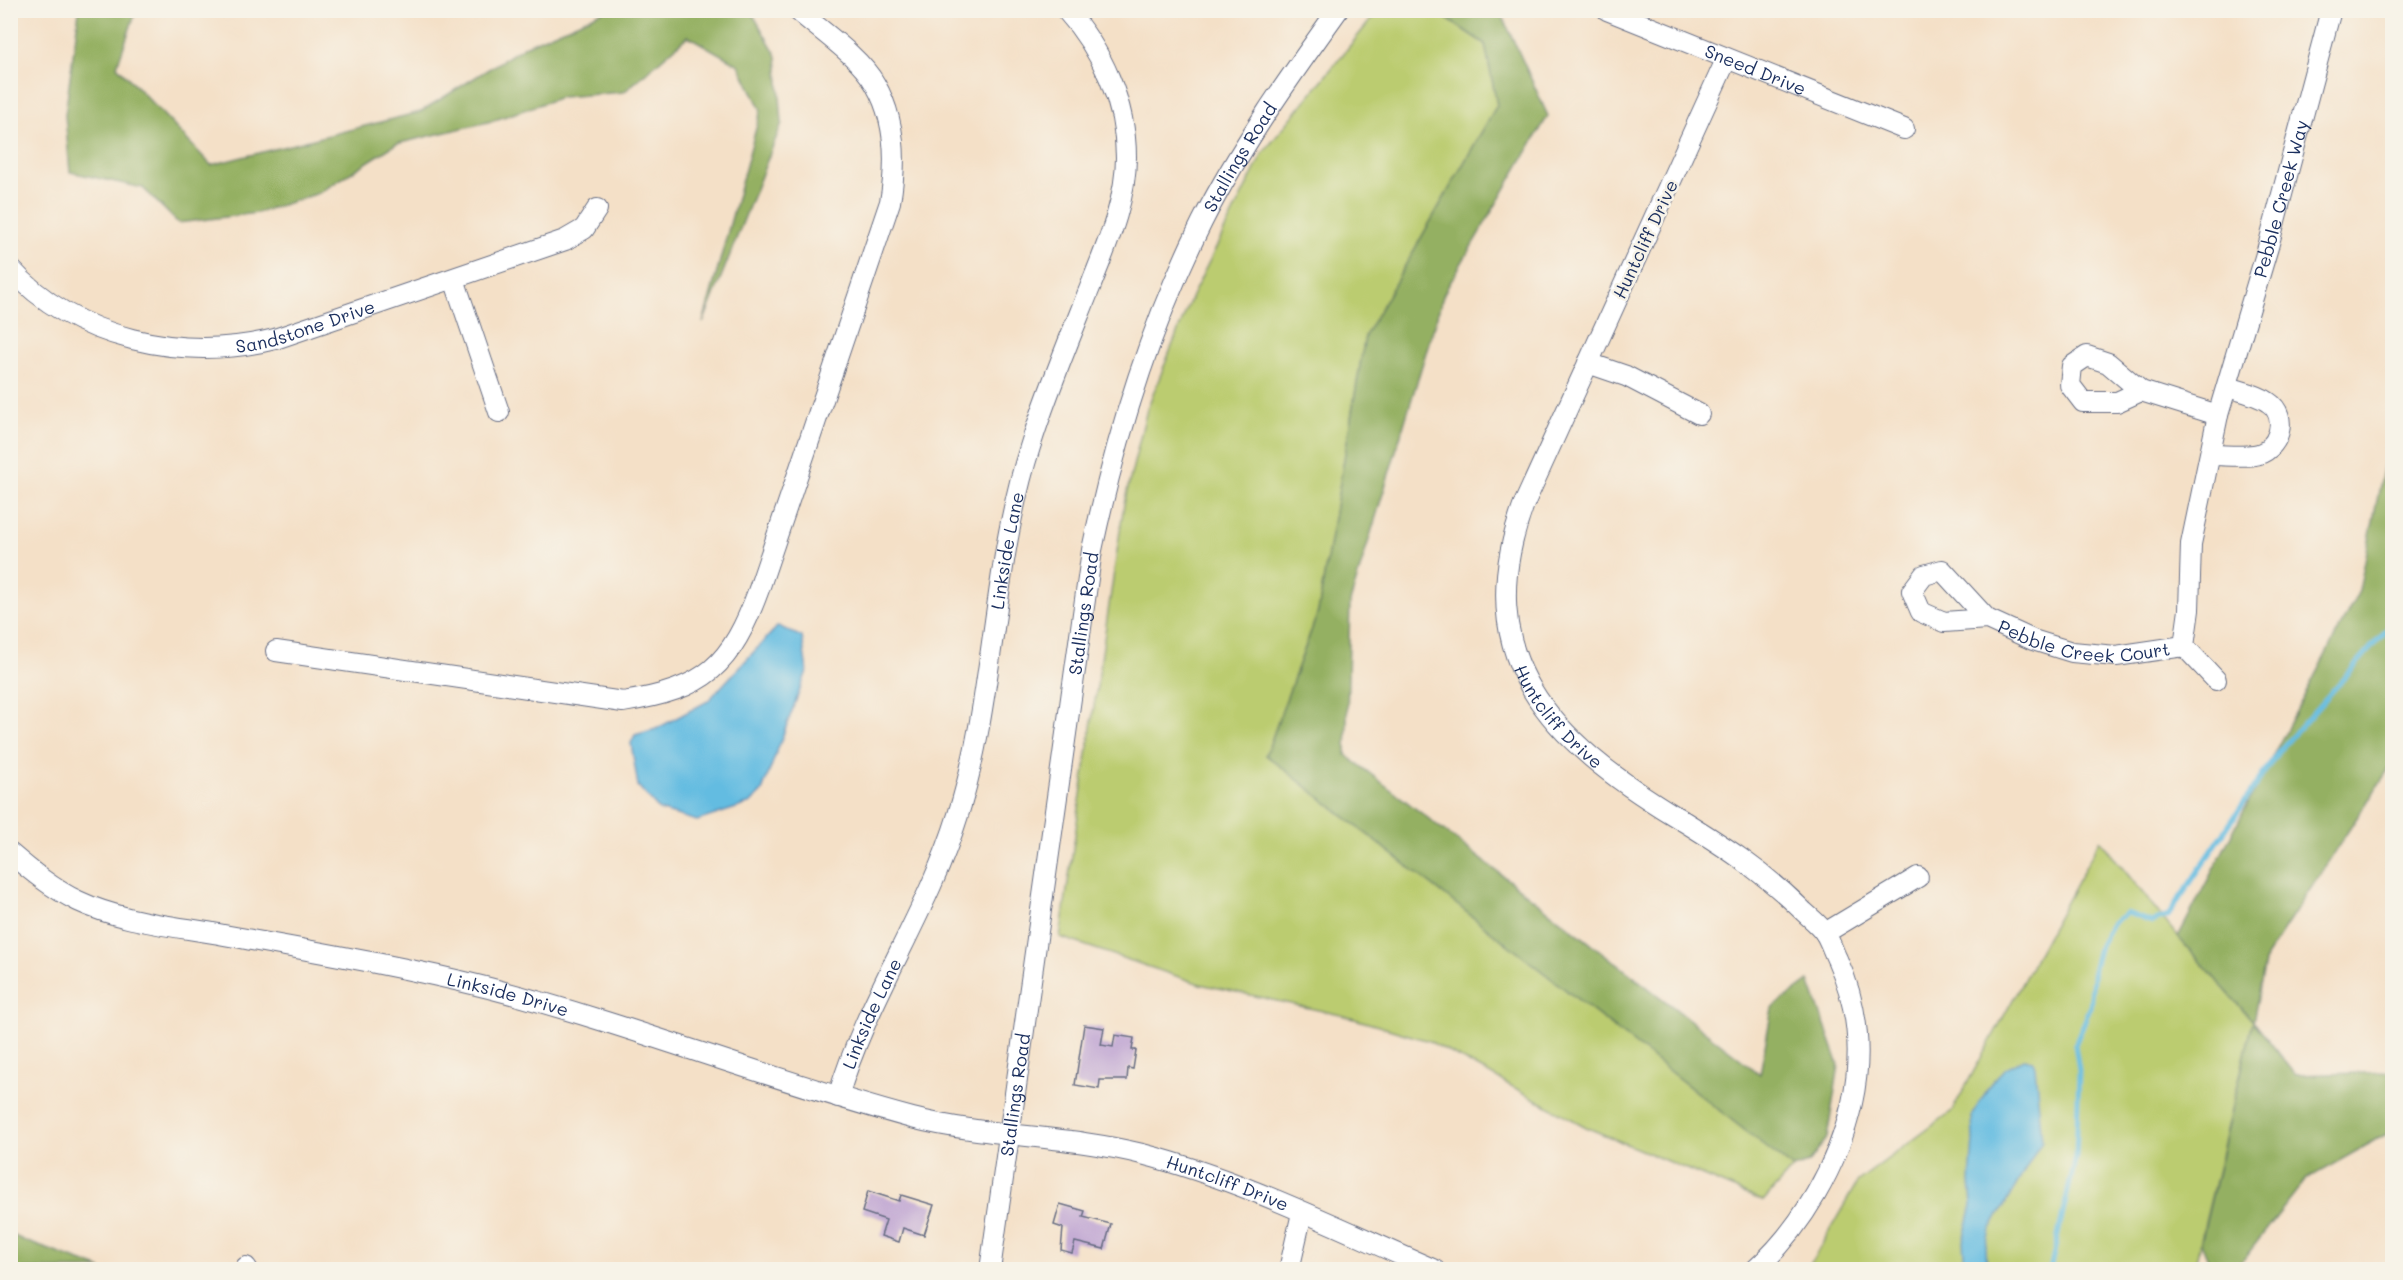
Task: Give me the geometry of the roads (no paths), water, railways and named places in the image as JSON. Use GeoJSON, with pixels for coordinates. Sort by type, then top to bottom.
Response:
{"type":"FeatureCollection","features":[{"type":"Feature","properties":{"kind":"street"},"geometry":{"type":"LineString","coordinates":[[276,651],[623,702],[678,689],[712,670],[727,655],[744,630],[759,589],[890,202],[895,173],[894,143],[885,107],[875,83],[856,61],[797,10]]}},
{"type":"Feature","properties":{"kind":"street","name":"Linkside Lane"},"geometry":{"type":"LineString","coordinates":[[838,1097],[860,1031],[933,882],[959,813],[974,749],[1021,474],[1038,420],[1112,232],[1125,183],[1123,125],[1117,96],[1096,51],[1066,10]]}},
{"type":"Feature","properties":{"kind":"street","name":"Stallings Road"},"geometry":{"type":"LineString","coordinates":[[990,1269],[1092,550],[1109,469],[1152,338],[1203,220],[1260,122],[1338,10]]}},
{"type":"Feature","properties":{"kind":"street","name":"Sneed Drive"},"geometry":{"type":"LineString","coordinates":[[1607,10],[1725,60],[1904,129]]}},
{"type":"Feature","properties":{"kind":"street","name":"Pebble Creek Way"},"geometry":{"type":"LineString","coordinates":[[2184,646],[2189,610],[2191,544],[2218,415],[2268,247],[2331,10]]}},
{"type":"Feature","properties":{"kind":"street","name":"Huntcliff Drive"},"geometry":{"type":"LineString","coordinates":[[1725,60],[1524,504],[1511,547],[1507,612],[1512,641],[1522,672],[1547,715],[1578,748],[1673,815],[1753,866],[1825,933],[1845,978],[1856,1019],[1858,1043],[1855,1087],[1839,1143],[1815,1195],[1795,1226],[1755,1269]]}},
{"type":"Feature","properties":{"kind":"street","name":"Sandstone Drive"},"geometry":{"type":"LineString","coordinates":[[14,279],[98,328],[148,343],[204,348],[241,346],[275,339],[565,240],[584,229],[597,208]]}},
{"type":"Feature","properties":{"kind":"street"},"geometry":{"type":"LineString","coordinates":[[454,279],[500,412]]}},
{"type":"Feature","properties":{"kind":"street"},"geometry":{"type":"LineString","coordinates":[[1588,363],[1626,376],[1700,414]]}},
{"type":"Feature","properties":{"kind":"street"},"geometry":{"type":"LineString","coordinates":[[2211,455],[2255,456],[2271,447],[2279,432],[2278,414],[2267,401],[2228,387]]}},
{"type":"Feature","properties":{"kind":"street"},"geometry":{"type":"LineString","coordinates":[[2141,391],[2218,415]]}},
{"type":"Feature","properties":{"kind":"street","name":"Pebble Creek Court"},"geometry":{"type":"LineString","coordinates":[[1987,619],[2023,636],[2085,654],[2144,654],[2184,646]]}},
{"type":"Feature","properties":{"kind":"street"},"geometry":{"type":"LineString","coordinates":[[2184,646],[2216,680]]}},
{"type":"Feature","properties":{"kind":"street","name":"Linkside Drive"},"geometry":{"type":"LineString","coordinates":[[10,853],[34,873],[74,899],[125,917],[381,964],[489,988],[603,1021],[838,1097],[918,1119],[1010,1133]]}},
{"type":"Feature","properties":{"kind":"street"},"geometry":{"type":"LineString","coordinates":[[1825,933],[1918,877]]}},
{"type":"Feature","properties":{"kind":"street","name":"Huntcliff Drive"},"geometry":{"type":"LineString","coordinates":[[1010,1133],[1108,1146],[1145,1154],[1250,1191],[1435,1269]]}},
{"type":"Feature","properties":{"kind":"street"},"geometry":{"type":"LineString","coordinates":[[1289,1269],[1302,1213]]}},
{"type":"Feature","properties":{"kind":"water"},"geometry":{"type":"Polygon","coordinates":[[[778,626],[802,637],[807,671],[762,791],[751,803],[697,821],[659,810],[638,786],[631,743],[635,735],[656,729],[708,701],[778,626]]]}},
{"type":"Feature","properties":{"kind":"water"},"geometry":{"type":"Polygon","coordinates":[[[2023,1059],[2033,1061],[2035,1067],[2042,1141],[1990,1230],[1986,1247],[1987,1269],[1965,1269],[1963,1241],[1972,1205],[1970,1182],[1972,1115],[1993,1080],[2006,1068],[2023,1059]]]}},
{"type":"Feature","properties":{"kind":"waterway"},"geometry":{"type":"LineString","coordinates":[[2050,1270],[2076,1156],[2079,1070],[2075,1045],[2090,1008],[2094,967],[2100,945],[2113,922],[2127,913],[2152,922],[2168,916],[2278,752],[2392,624]]}}]}
